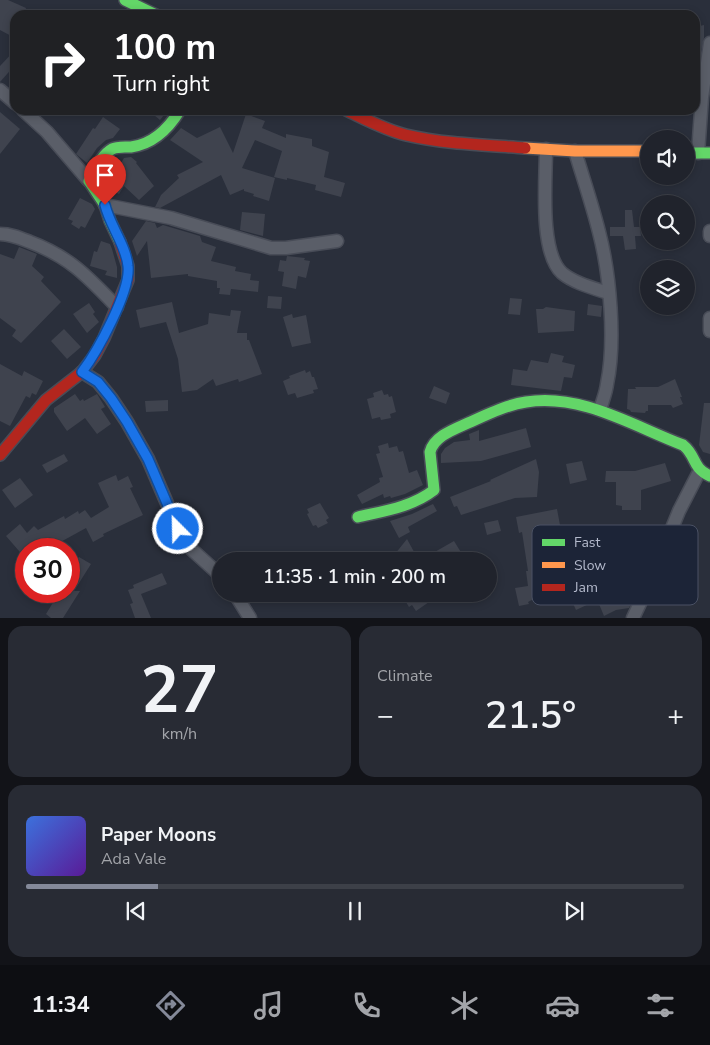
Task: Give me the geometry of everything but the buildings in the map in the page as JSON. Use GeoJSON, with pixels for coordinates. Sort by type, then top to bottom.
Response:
{"type":"FeatureCollection","features":[{"type":"Feature","properties":{"kind":"street"},"geometry":{"type":"LineString","coordinates":[[125,0],[146,10]]}},
{"type":"Feature","properties":{"kind":"street"},"geometry":{"type":"LineString","coordinates":[[698,153],[703,88],[710,43]]}},
{"type":"Feature","properties":{"kind":"street"},"geometry":{"type":"LineString","coordinates":[[0,90],[10,99]]}},
{"type":"Feature","properties":{"kind":"street"},"geometry":{"type":"LineString","coordinates":[[0,455],[46,400],[82,372],[95,355],[128,280],[128,266],[122,245],[110,221],[105,205],[89,181],[47,132],[28,115]]}},
{"type":"Feature","properties":{"kind":"street"},"geometry":{"type":"LineString","coordinates":[[89,181],[108,152],[114,148],[137,146],[154,139],[163,132],[176,115]]}},
{"type":"Feature","properties":{"kind":"street"},"geometry":{"type":"LineString","coordinates":[[357,115],[405,135],[446,142],[575,151],[640,151]]}},
{"type":"Feature","properties":{"kind":"street"},"geometry":{"type":"LineString","coordinates":[[546,149],[546,225],[549,248],[561,272],[590,287],[608,293]]}},
{"type":"Feature","properties":{"kind":"street"},"geometry":{"type":"LineString","coordinates":[[575,151],[599,231],[608,293],[611,356],[607,385],[600,410]]}},
{"type":"Feature","properties":{"kind":"street"},"geometry":{"type":"LineString","coordinates":[[105,205],[171,218],[270,248],[286,248],[337,241]]}},
{"type":"Feature","properties":{"kind":"street"},"geometry":{"type":"LineString","coordinates":[[710,231],[710,236]]}},
{"type":"Feature","properties":{"kind":"street"},"geometry":{"type":"LineString","coordinates":[[0,234],[9,234],[58,254],[72,264],[117,307]]}},
{"type":"Feature","properties":{"kind":"street"},"geometry":{"type":"LineString","coordinates":[[710,318],[710,331]]}},
{"type":"Feature","properties":{"kind":"street"},"geometry":{"type":"LineString","coordinates":[[82,372],[98,382],[127,422],[148,459],[178,529],[190,548],[212,568]]}},
{"type":"Feature","properties":{"kind":"street"},"geometry":{"type":"LineString","coordinates":[[358,517],[414,502],[434,490],[430,451],[434,443],[442,436],[495,412],[531,401],[551,401],[600,410],[689,449],[693,455],[695,466],[705,474],[679,511],[673,525]]}},
{"type":"Feature","properties":{"kind":"street"},"geometry":{"type":"LineString","coordinates":[[240,602],[250,618]]}},
{"type":"Feature","properties":{"kind":"street"},"geometry":{"type":"LineString","coordinates":[[633,618],[639,605]]}},
{"type":"Feature","properties":{"kind":"traffic: fast"},"geometry":{"type":"LineString","coordinates":[[125,0],[146,10]]}},
{"type":"Feature","properties":{"kind":"traffic: fast"},"geometry":{"type":"LineString","coordinates":[[120,242],[105,205],[89,181],[101,159],[108,152],[117,147],[131,147],[154,139],[166,129],[177,115]]}},
{"type":"Feature","properties":{"kind":"traffic: fast"},"geometry":{"type":"LineString","coordinates":[[695,153],[710,153]]}},
{"type":"Feature","properties":{"kind":"traffic: fast"},"geometry":{"type":"LineString","coordinates":[[358,517],[417,501],[434,490],[430,452],[432,446],[440,437],[511,405],[526,402],[546,400],[567,402],[626,421],[683,445],[700,469],[710,476]]}},
{"type":"Feature","properties":{"kind":"traffic: slow"},"geometry":{"type":"LineString","coordinates":[[525,148],[575,151],[640,151]]}},
{"type":"Feature","properties":{"kind":"traffic: jam"},"geometry":{"type":"LineString","coordinates":[[357,115],[398,133],[421,138],[525,148]]}},
{"type":"Feature","properties":{"kind":"traffic: jam"},"geometry":{"type":"LineString","coordinates":[[0,455],[46,400],[82,372],[95,355],[128,280],[128,266],[120,242]]}},
{"type":"Feature","properties":{"kind":"route"},"geometry":{"type":"LineString","coordinates":[[105,205],[110,221],[122,245],[128,266],[128,280],[104,338],[95,355],[82,372],[98,382],[127,422],[148,459],[178,529]]}}]}
